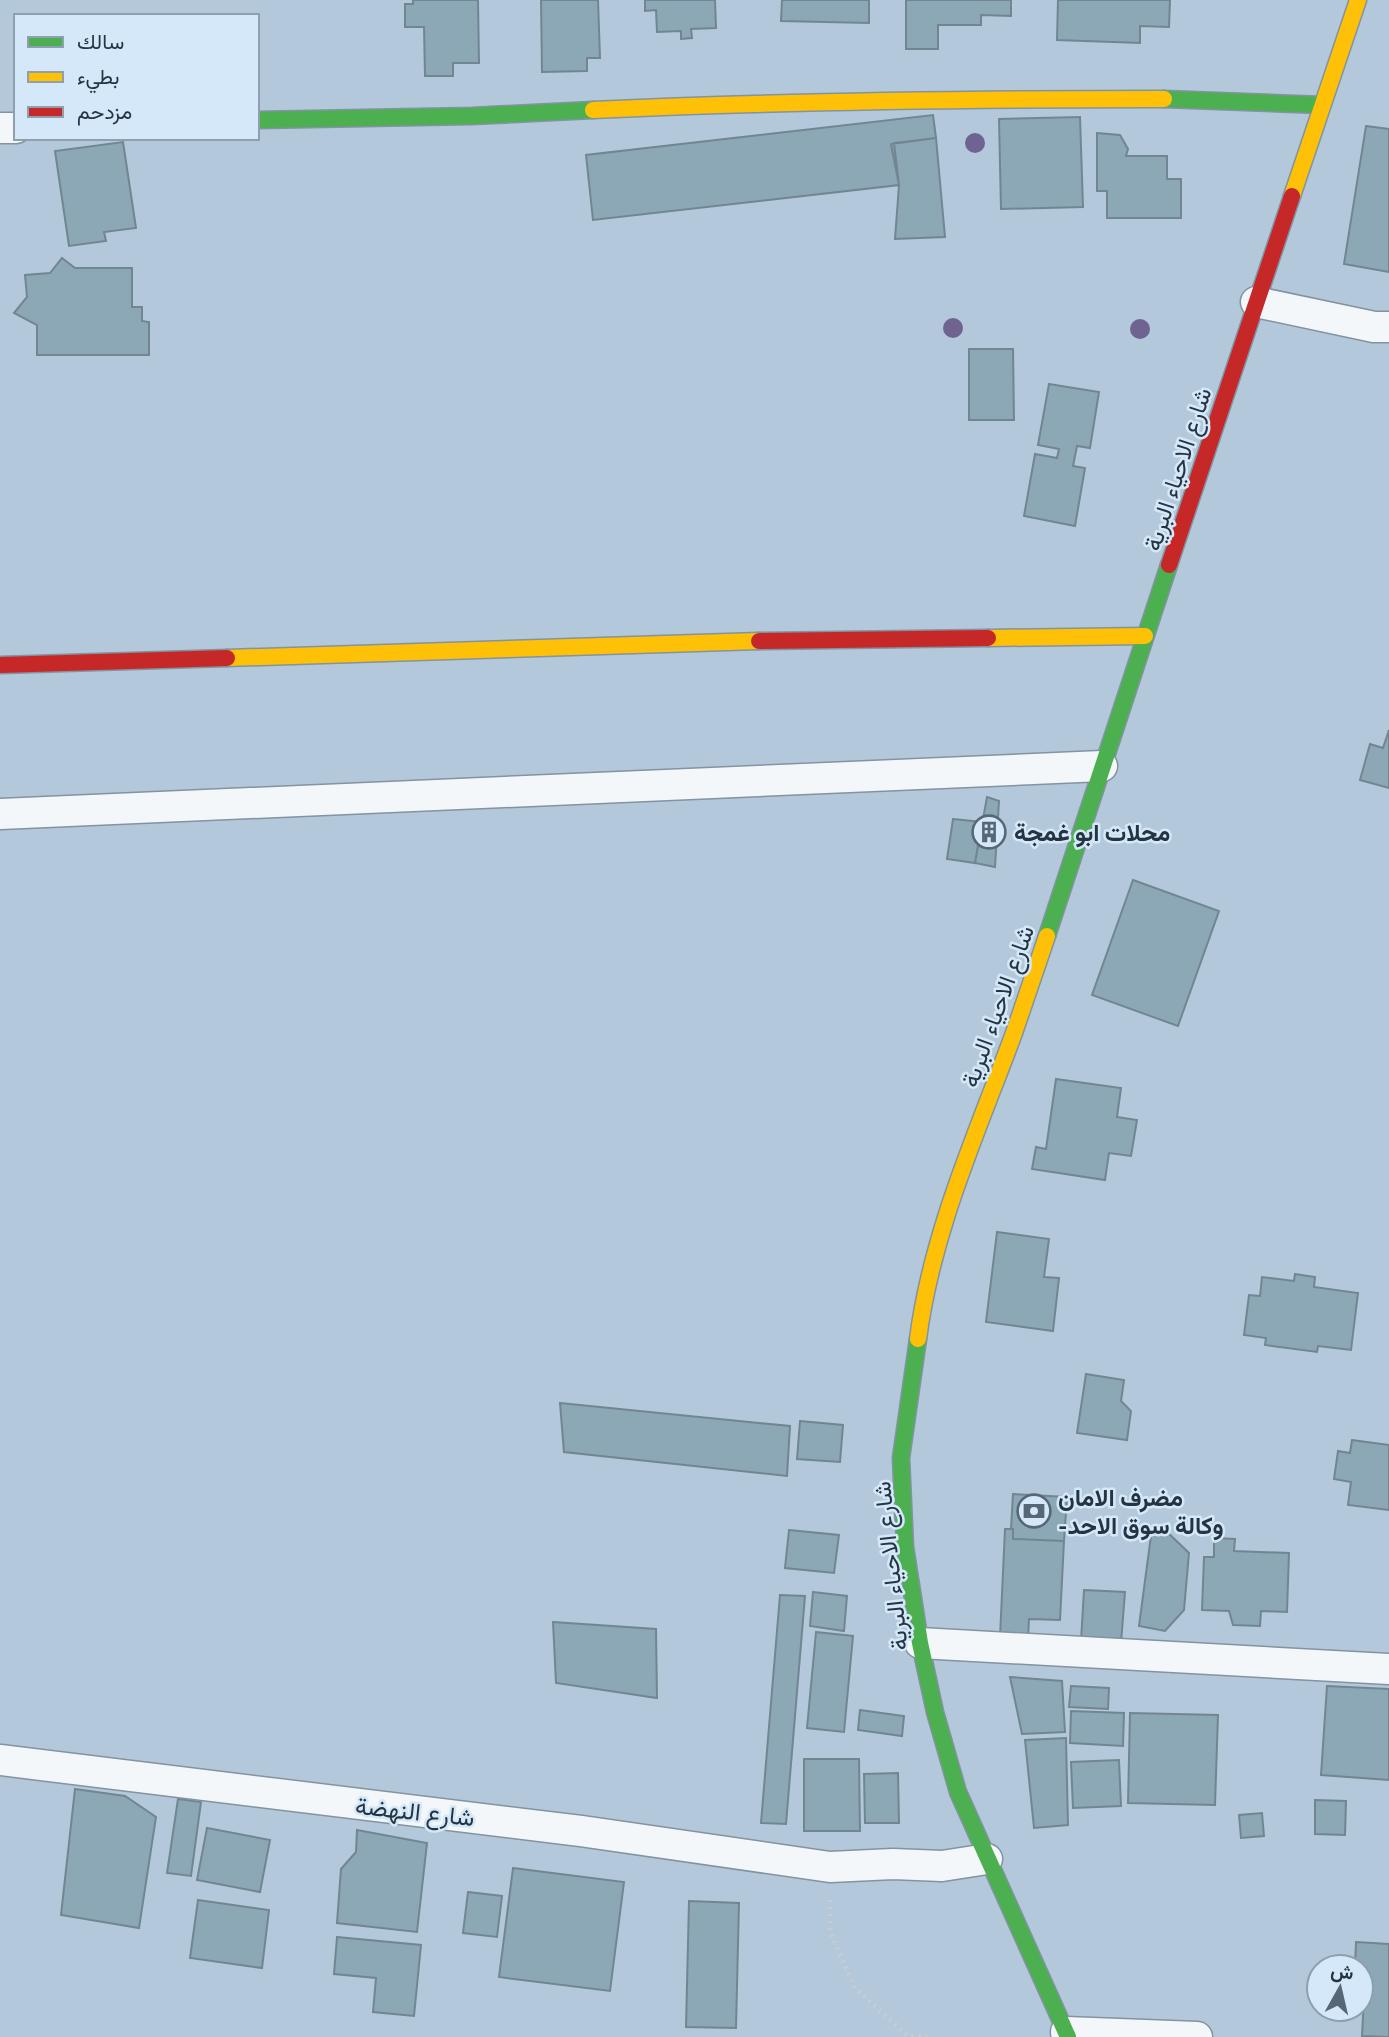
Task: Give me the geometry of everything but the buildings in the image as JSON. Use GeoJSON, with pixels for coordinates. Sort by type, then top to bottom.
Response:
{"type":"FeatureCollection","features":[{"type":"Feature","properties":{"kind":"street","name":"شارع الاحياء البرية"},"geometry":{"type":"LineString","coordinates":[[1067,2035],[958,1792],[935,1712],[920,1643],[905,1547],[901,1458],[920,1321],[937,1245],[964,1161],[1014,1032],[1358,0]]}},
{"type":"Feature","properties":{"kind":"street"},"geometry":{"type":"LineString","coordinates":[[259,120],[471,116],[717,104],[936,100],[1189,99],[1322,105]]}},
{"type":"Feature","properties":{"kind":"street"},"geometry":{"type":"LineString","coordinates":[[1256,302],[1374,327],[1389,327]]}},
{"type":"Feature","properties":{"kind":"street"},"geometry":{"type":"LineString","coordinates":[[0,665],[802,639],[1145,636]]}},
{"type":"Feature","properties":{"kind":"street"},"geometry":{"type":"LineString","coordinates":[[0,814],[1102,766]]}},
{"type":"Feature","properties":{"kind":"street"},"geometry":{"type":"LineString","coordinates":[[920,1643],[1389,1669]]}},
{"type":"Feature","properties":{"kind":"street","name":"شارع النهضة"},"geometry":{"type":"LineString","coordinates":[[0,1760],[581,1831],[830,1867],[942,1866],[987,1859]]}},
{"type":"Feature","properties":{"kind":"street"},"geometry":{"type":"LineString","coordinates":[[1067,2035],[1197,2037]]}},
{"type":"Feature","properties":{"kind":"path"},"geometry":{"type":"LineString","coordinates":[[830,1867],[830,1932],[855,1988],[907,2036],[932,2037]]}},
{"type":"Feature","properties":{"kind":"traffic: fast"},"geometry":{"type":"LineString","coordinates":[[1164,99],[1322,105]]}},
{"type":"Feature","properties":{"kind":"traffic: fast"},"geometry":{"type":"LineString","coordinates":[[259,120],[472,116],[593,110]]}},
{"type":"Feature","properties":{"kind":"traffic: fast"},"geometry":{"type":"LineString","coordinates":[[1047,936],[1169,565]]}},
{"type":"Feature","properties":{"kind":"traffic: fast"},"geometry":{"type":"LineString","coordinates":[[918,1339],[901,1458],[905,1547],[920,1643],[935,1712],[958,1792],[1068,2037]]}},
{"type":"Feature","properties":{"kind":"traffic: slow"},"geometry":{"type":"LineString","coordinates":[[1292,196],[1358,0]]}},
{"type":"Feature","properties":{"kind":"traffic: slow"},"geometry":{"type":"LineString","coordinates":[[593,110],[878,101],[1164,99]]}},
{"type":"Feature","properties":{"kind":"traffic: slow"},"geometry":{"type":"LineString","coordinates":[[988,638],[1145,636]]}},
{"type":"Feature","properties":{"kind":"traffic: slow"},"geometry":{"type":"LineString","coordinates":[[227,658],[759,641]]}},
{"type":"Feature","properties":{"kind":"traffic: slow"},"geometry":{"type":"LineString","coordinates":[[918,1339],[934,1260],[957,1183],[1014,1033],[1047,936]]}},
{"type":"Feature","properties":{"kind":"traffic: jam"},"geometry":{"type":"LineString","coordinates":[[1169,565],[1292,196]]}},
{"type":"Feature","properties":{"kind":"traffic: jam"},"geometry":{"type":"LineString","coordinates":[[759,641],[988,638]]}},
{"type":"Feature","properties":{"kind":"traffic: jam"},"geometry":{"type":"LineString","coordinates":[[0,665],[227,658]]}},
{"type":"Feature","properties":{"kind":"place","name":"محلات ابو غمجة"},"geometry":{"type":"Point","coordinates":[989,832]}},
{"type":"Feature","properties":{"kind":"place","name":"مضرف الامان -وكالة سوق الاحد"},"geometry":{"type":"Point","coordinates":[1034,1511]}}]}
